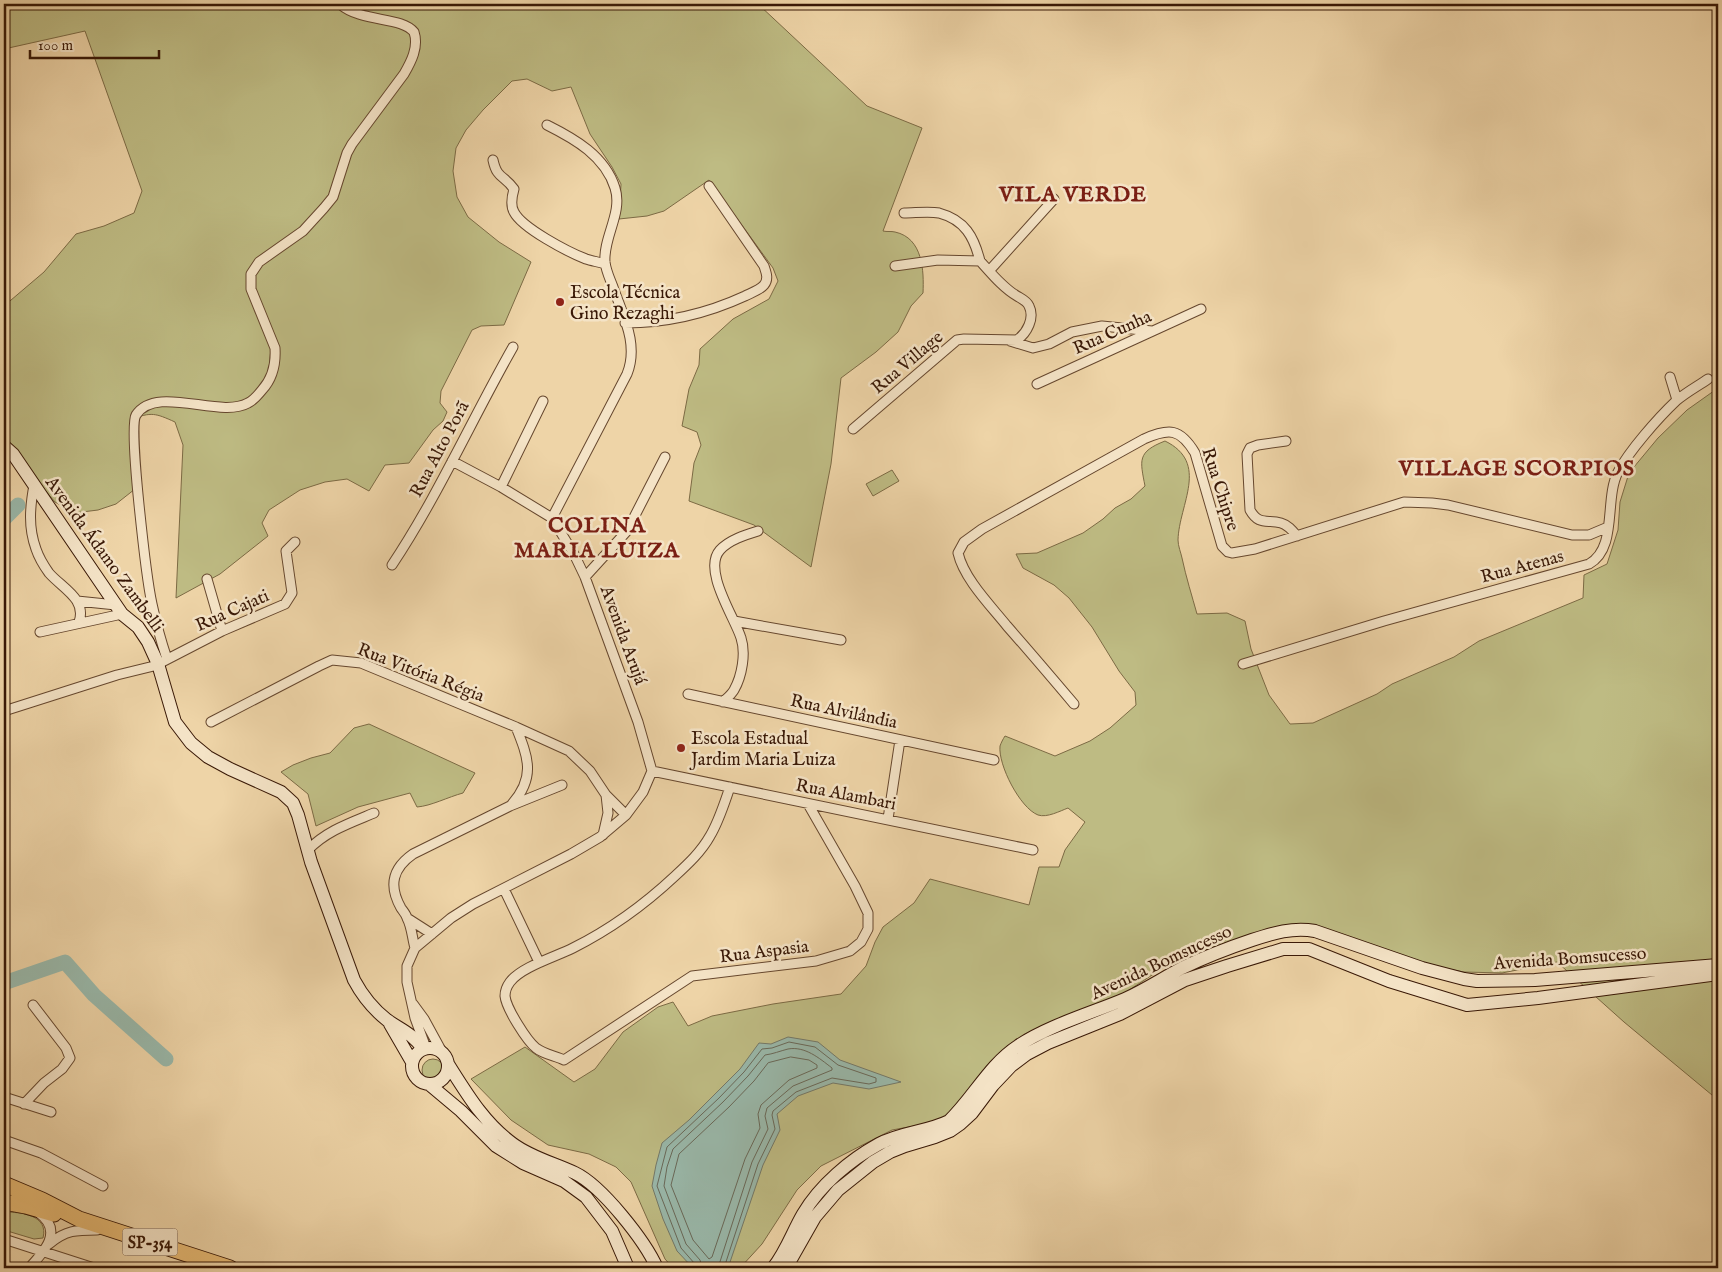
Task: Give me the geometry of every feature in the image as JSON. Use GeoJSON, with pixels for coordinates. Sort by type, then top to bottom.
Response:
{"type":"FeatureCollection","features":[{"type":"Feature","properties":{"kind":"main road","name":"SP-354"},"geometry":{"type":"LineString","coordinates":[[4,1184],[80,1219],[230,1268]]}},
{"type":"Feature","properties":{"kind":"main road","name":"SP-354"},"geometry":{"type":"LineString","coordinates":[[4,1202],[80,1219]]}},
{"type":"Feature","properties":{"kind":"street"},"geometry":{"type":"LineString","coordinates":[[161,663],[146,559],[133,431],[134,420],[140,411],[152,404],[192,402],[220,408],[238,407],[256,397],[267,385],[272,375],[275,358],[274,348],[251,289],[250,274],[259,262],[303,231],[333,197],[347,153],[404,74],[412,60],[416,46],[414,32],[406,25],[357,15],[340,4]]}},
{"type":"Feature","properties":{"kind":"street"},"geometry":{"type":"LineString","coordinates":[[452,461],[502,487],[552,518],[631,364],[630,332],[605,264],[607,241],[616,208],[615,187],[597,157],[576,140],[547,125]]}},
{"type":"Feature","properties":{"kind":"street"},"geometry":{"type":"LineString","coordinates":[[493,160],[496,172],[514,188],[513,211],[521,221],[542,236],[587,260],[605,264]]}},
{"type":"Feature","properties":{"kind":"street"},"geometry":{"type":"LineString","coordinates":[[626,323],[647,323],[692,316],[735,301],[764,285],[767,279],[764,266],[709,186]]}},
{"type":"Feature","properties":{"kind":"street"},"geometry":{"type":"LineString","coordinates":[[989,271],[1054,199]]}},
{"type":"Feature","properties":{"kind":"street"},"geometry":{"type":"LineString","coordinates":[[904,213],[938,213],[952,219],[967,229],[976,243],[980,261],[1015,295],[1026,301],[1029,305],[1031,312],[1027,330],[1017,340],[1009,341]]}},
{"type":"Feature","properties":{"kind":"street"},"geometry":{"type":"LineString","coordinates":[[895,266],[938,260],[980,261]]}},
{"type":"Feature","properties":{"kind":"street","name":"Rua Cunha"},"geometry":{"type":"LineString","coordinates":[[1037,384],[1201,309]]}},
{"type":"Feature","properties":{"kind":"street","name":"Rua Village"},"geometry":{"type":"LineString","coordinates":[[853,429],[957,340],[1009,341],[1033,348],[1049,344],[1072,332],[1102,326],[1152,331]]}},
{"type":"Feature","properties":{"kind":"street","name":"Rua Alto Porã"},"geometry":{"type":"LineString","coordinates":[[392,565],[420,520],[513,347]]}},
{"type":"Feature","properties":{"kind":"street"},"geometry":{"type":"LineString","coordinates":[[1670,377],[1677,400]]}},
{"type":"Feature","properties":{"kind":"street","name":"Rua Atenas"},"geometry":{"type":"LineString","coordinates":[[1243,664],[1393,618],[1589,564],[1598,557],[1608,527],[1613,485],[1625,459],[1677,400],[1708,379]]}},
{"type":"Feature","properties":{"kind":"street"},"geometry":{"type":"LineString","coordinates":[[502,487],[543,401]]}},
{"type":"Feature","properties":{"kind":"street","name":"Rua Chipre"},"geometry":{"type":"LineString","coordinates":[[1074,704],[988,603],[966,573],[958,553],[964,542],[970,537],[1144,439],[1160,432],[1168,431],[1184,437],[1195,453],[1220,539],[1225,549],[1232,553],[1256,549],[1404,502],[1448,505],[1572,535],[1589,535],[1608,527]]}},
{"type":"Feature","properties":{"kind":"street"},"geometry":{"type":"LineString","coordinates":[[1286,440],[1250,448],[1247,454],[1250,510],[1254,518],[1281,523],[1290,528],[1297,536]]}},
{"type":"Feature","properties":{"kind":"street","name":"Avenida Ádamo Zambelli"},"geometry":{"type":"LineString","coordinates":[[4,446],[13,454],[119,609],[138,627],[161,663],[170,706],[181,732],[190,743],[208,757],[276,789],[289,798],[296,810],[308,850],[354,980],[365,999],[387,1020],[413,1036],[424,1049]]}},
{"type":"Feature","properties":{"kind":"street"},"geometry":{"type":"LineString","coordinates":[[586,577],[626,531],[665,457]]}},
{"type":"Feature","properties":{"kind":"street"},"geometry":{"type":"LineString","coordinates":[[34,485],[30,522],[36,549],[49,573],[77,601],[81,611],[79,622]]}},
{"type":"Feature","properties":{"kind":"street","name":"Avenida Arujá"},"geometry":{"type":"LineString","coordinates":[[552,518],[586,577],[638,722],[652,771]]}},
{"type":"Feature","properties":{"kind":"street"},"geometry":{"type":"LineString","coordinates":[[723,702],[733,692],[742,666],[741,638],[724,601],[716,574],[717,555],[720,550],[733,542],[758,531]]}},
{"type":"Feature","properties":{"kind":"street","name":"Rua Cajati"},"geometry":{"type":"LineString","coordinates":[[4,711],[161,663],[222,631],[285,604],[292,593],[286,550],[296,542]]}},
{"type":"Feature","properties":{"kind":"street"},"geometry":{"type":"LineString","coordinates":[[208,579],[222,631]]}},
{"type":"Feature","properties":{"kind":"street"},"geometry":{"type":"LineString","coordinates":[[77,601],[119,609]]}},
{"type":"Feature","properties":{"kind":"street"},"geometry":{"type":"LineString","coordinates":[[40,632],[119,609]]}},
{"type":"Feature","properties":{"kind":"street"},"geometry":{"type":"LineString","coordinates":[[734,622],[841,640]]}},
{"type":"Feature","properties":{"kind":"street","name":"Rua Vitória Régia"},"geometry":{"type":"LineString","coordinates":[[211,722],[319,666],[332,660],[344,660],[361,664],[516,727],[569,751],[590,771],[606,795],[626,815]]}},
{"type":"Feature","properties":{"kind":"street","name":"Rua Alvilândia"},"geometry":{"type":"LineString","coordinates":[[688,694],[994,760]]}},
{"type":"Feature","properties":{"kind":"street"},"geometry":{"type":"LineString","coordinates":[[510,806],[524,787],[528,776],[526,752],[516,727]]}},
{"type":"Feature","properties":{"kind":"street"},"geometry":{"type":"LineString","coordinates":[[888,819],[900,740]]}},
{"type":"Feature","properties":{"kind":"street"},"geometry":{"type":"LineString","coordinates":[[424,1049],[411,1002],[408,982],[407,966],[415,948],[451,918],[473,904],[571,854],[602,835],[626,815],[643,792],[652,771]]}},
{"type":"Feature","properties":{"kind":"street","name":"Rua Alambari"},"geometry":{"type":"LineString","coordinates":[[652,771],[1033,850]]}},
{"type":"Feature","properties":{"kind":"street"},"geometry":{"type":"LineString","coordinates":[[415,948],[407,918],[397,899],[394,885],[394,876],[403,861],[413,854],[510,806],[562,785]]}},
{"type":"Feature","properties":{"kind":"street"},"geometry":{"type":"LineString","coordinates":[[504,889],[539,962],[571,949],[598,935],[635,911],[657,894],[688,864],[709,838],[717,823],[730,787]]}},
{"type":"Feature","properties":{"kind":"street"},"geometry":{"type":"LineString","coordinates":[[602,835],[608,813],[606,795]]}},
{"type":"Feature","properties":{"kind":"street","name":"Rua Aspasia"},"geometry":{"type":"LineString","coordinates":[[539,962],[509,982],[505,996],[518,1025],[529,1041],[538,1050],[564,1060],[692,976],[816,961],[850,951],[861,942],[868,929],[868,913],[808,804]]}},
{"type":"Feature","properties":{"kind":"street"},"geometry":{"type":"LineString","coordinates":[[308,850],[316,841],[330,832],[374,814]]}},
{"type":"Feature","properties":{"kind":"street"},"geometry":{"type":"LineString","coordinates":[[407,918],[432,934]]}},
{"type":"Feature","properties":{"kind":"street","name":"Avenida Bomsucesso"},"geometry":{"type":"LineString","coordinates":[[774,1268],[804,1213],[826,1185],[849,1165],[880,1143],[949,1121],[993,1068],[1018,1046],[1047,1030],[1134,995],[1180,969],[1210,955],[1258,938],[1278,932],[1296,930],[1315,931],[1422,968],[1477,981],[1535,980],[1718,965]]}},
{"type":"Feature","properties":{"kind":"street","name":"Avenida Bomsucesso"},"geometry":{"type":"LineString","coordinates":[[786,1268],[815,1217],[838,1190],[873,1162],[890,1152],[943,1134],[960,1124],[972,1113],[993,1085],[1011,1066],[1027,1054],[1048,1042],[1120,1014],[1184,980],[1283,948],[1309,949],[1389,981],[1467,1005],[1538,998],[1718,974]]}},
{"type":"Feature","properties":{"kind":"street"},"geometry":{"type":"LineString","coordinates":[[411,1002],[424,1019],[448,1064],[473,1103],[502,1136],[538,1159],[577,1174],[603,1196],[634,1231],[657,1268]]}},
{"type":"Feature","properties":{"kind":"street"},"geometry":{"type":"LineString","coordinates":[[24,1104],[44,1083],[62,1069],[70,1058],[66,1048],[33,1005]]}},
{"type":"Feature","properties":{"kind":"street","name":"Avenida Ádamo Zambelli"},"geometry":{"type":"LineString","coordinates":[[387,1020],[412,1062],[413,1073],[420,1081],[430,1085],[462,1111],[496,1146],[523,1163],[564,1181],[586,1197],[612,1231],[628,1268]]}},
{"type":"Feature","properties":{"kind":"street"},"geometry":{"type":"LineString","coordinates":[[412,1062],[414,1056],[424,1049],[437,1049],[442,1052]]}},
{"type":"Feature","properties":{"kind":"street"},"geometry":{"type":"LineString","coordinates":[[430,1085],[444,1079],[447,1074],[448,1064]]}},
{"type":"Feature","properties":{"kind":"street"},"geometry":{"type":"LineString","coordinates":[[4,1097],[51,1112]]}},
{"type":"Feature","properties":{"kind":"street"},"geometry":{"type":"LineString","coordinates":[[4,1140],[41,1153],[103,1186]]}},
{"type":"Feature","properties":{"kind":"street"},"geometry":{"type":"LineString","coordinates":[[26,1206],[41,1214],[50,1225],[48,1244],[44,1253],[29,1268]]}},
{"type":"Feature","properties":{"kind":"street"},"geometry":{"type":"LineString","coordinates":[[48,1244],[70,1231],[110,1229]]}},
{"type":"Feature","properties":{"kind":"street"},"geometry":{"type":"LineString","coordinates":[[4,1238],[44,1253],[94,1268]]}},
{"type":"Feature","properties":{"kind":"shaded area"},"geometry":{"type":"Polygon","coordinates":[[[4,4],[758,4],[867,106],[922,128],[883,231],[904,235],[916,248],[922,266],[923,293],[911,306],[898,332],[876,352],[841,378],[831,464],[811,567],[754,525],[689,501],[694,463],[701,445],[697,432],[682,426],[689,389],[699,365],[700,349],[733,319],[769,299],[778,281],[773,268],[709,180],[664,211],[647,216],[619,219],[621,184],[590,134],[571,87],[552,91],[527,79],[512,81],[466,130],[456,148],[453,171],[457,197],[468,217],[499,242],[531,262],[504,325],[481,326],[472,330],[441,391],[440,403],[447,412],[443,421],[433,430],[409,463],[385,465],[369,491],[347,479],[325,482],[300,490],[269,510],[262,523],[268,536],[220,574],[176,598],[183,445],[175,422],[153,414],[131,419],[130,430],[135,489],[116,504],[98,510],[74,513],[55,502],[4,442],[4,306],[44,272],[76,234],[104,226],[134,213],[142,191],[85,31],[4,49],[4,4]]]}},
{"type":"Feature","properties":{"kind":"shaded area"},"geometry":{"type":"Polygon","coordinates":[[[1718,388],[1718,1100],[1624,1022],[1557,962],[1502,973],[1464,972],[1432,966],[1300,924],[1205,950],[1172,962],[1117,998],[1066,1018],[947,1116],[925,1124],[892,1130],[821,1166],[797,1190],[762,1244],[740,1268],[673,1268],[665,1259],[631,1182],[616,1167],[589,1154],[548,1145],[511,1120],[471,1079],[525,1047],[574,1082],[595,1069],[623,1032],[658,1007],[673,1002],[688,1026],[712,1016],[773,1004],[841,994],[866,966],[883,927],[914,903],[930,879],[1029,905],[1039,867],[1059,867],[1065,850],[1085,822],[1068,808],[1042,816],[1031,811],[1024,804],[1006,774],[1000,754],[1000,746],[1005,736],[1055,756],[1090,741],[1110,728],[1136,705],[1135,692],[1119,671],[1092,627],[1069,598],[1054,585],[1023,568],[1016,554],[1037,553],[1083,533],[1115,508],[1131,499],[1145,486],[1142,470],[1143,458],[1149,449],[1156,445],[1165,441],[1179,450],[1186,461],[1189,472],[1189,485],[1178,540],[1197,614],[1227,613],[1245,621],[1251,649],[1269,695],[1290,724],[1313,723],[1377,694],[1392,684],[1454,657],[1479,641],[1583,598],[1584,575],[1607,564],[1618,530],[1620,502],[1629,473],[1658,438],[1687,410],[1718,388]]]}},
{"type":"Feature","properties":{"kind":"shaded area"},"geometry":{"type":"Polygon","coordinates":[[[892,470],[899,481],[873,496],[866,484],[892,470]]]}},
{"type":"Feature","properties":{"kind":"shaded area"},"geometry":{"type":"Polygon","coordinates":[[[369,724],[475,773],[463,793],[434,803],[417,807],[410,793],[358,807],[316,826],[308,794],[281,772],[311,758],[330,753],[354,728],[369,724]]]}},
{"type":"Feature","properties":{"kind":"shaded area"},"geometry":{"type":"Polygon","coordinates":[[[433,1059],[441,1062],[444,1070],[441,1078],[433,1081],[425,1078],[422,1070],[425,1062],[433,1059]]]}},
{"type":"Feature","properties":{"kind":"shaded area"},"geometry":{"type":"Polygon","coordinates":[[[4,1212],[25,1214],[38,1220],[44,1230],[43,1238],[34,1239],[4,1230],[4,1212]]]}},
{"type":"Feature","properties":{"kind":"water"},"geometry":{"type":"Polygon","coordinates":[[[788,1037],[818,1042],[840,1060],[901,1082],[869,1089],[833,1083],[798,1096],[777,1114],[780,1130],[763,1165],[728,1268],[693,1268],[677,1251],[663,1219],[652,1186],[662,1143],[689,1120],[740,1069],[759,1043],[771,1044],[788,1037]]]}},
{"type":"Feature","properties":{"kind":"waterway"},"geometry":{"type":"LineString","coordinates":[[4,519],[18,505]]}},
{"type":"Feature","properties":{"kind":"waterway"},"geometry":{"type":"LineString","coordinates":[[4,983],[65,962],[94,995],[166,1059]]}},
{"type":"Feature","properties":{"kind":"place","name":"Escola Técnica Gino Rezaghi"},"geometry":{"type":"Point","coordinates":[560,302]}},
{"type":"Feature","properties":{"kind":"place","name":"Escola Estadual Jardim Maria Luiza"},"geometry":{"type":"Point","coordinates":[681,748]}},
{"type":"Feature","properties":{"kind":"district","name":"VILA VERDE"},"geometry":{"type":"Point","coordinates":[1073,193]}},
{"type":"Feature","properties":{"kind":"district","name":"VILLAGE SCORPIOS"},"geometry":{"type":"Point","coordinates":[1517,467]}},
{"type":"Feature","properties":{"kind":"district","name":"COLINA MARIA LUIZA"},"geometry":{"type":"Point","coordinates":[597,536]}}]}
